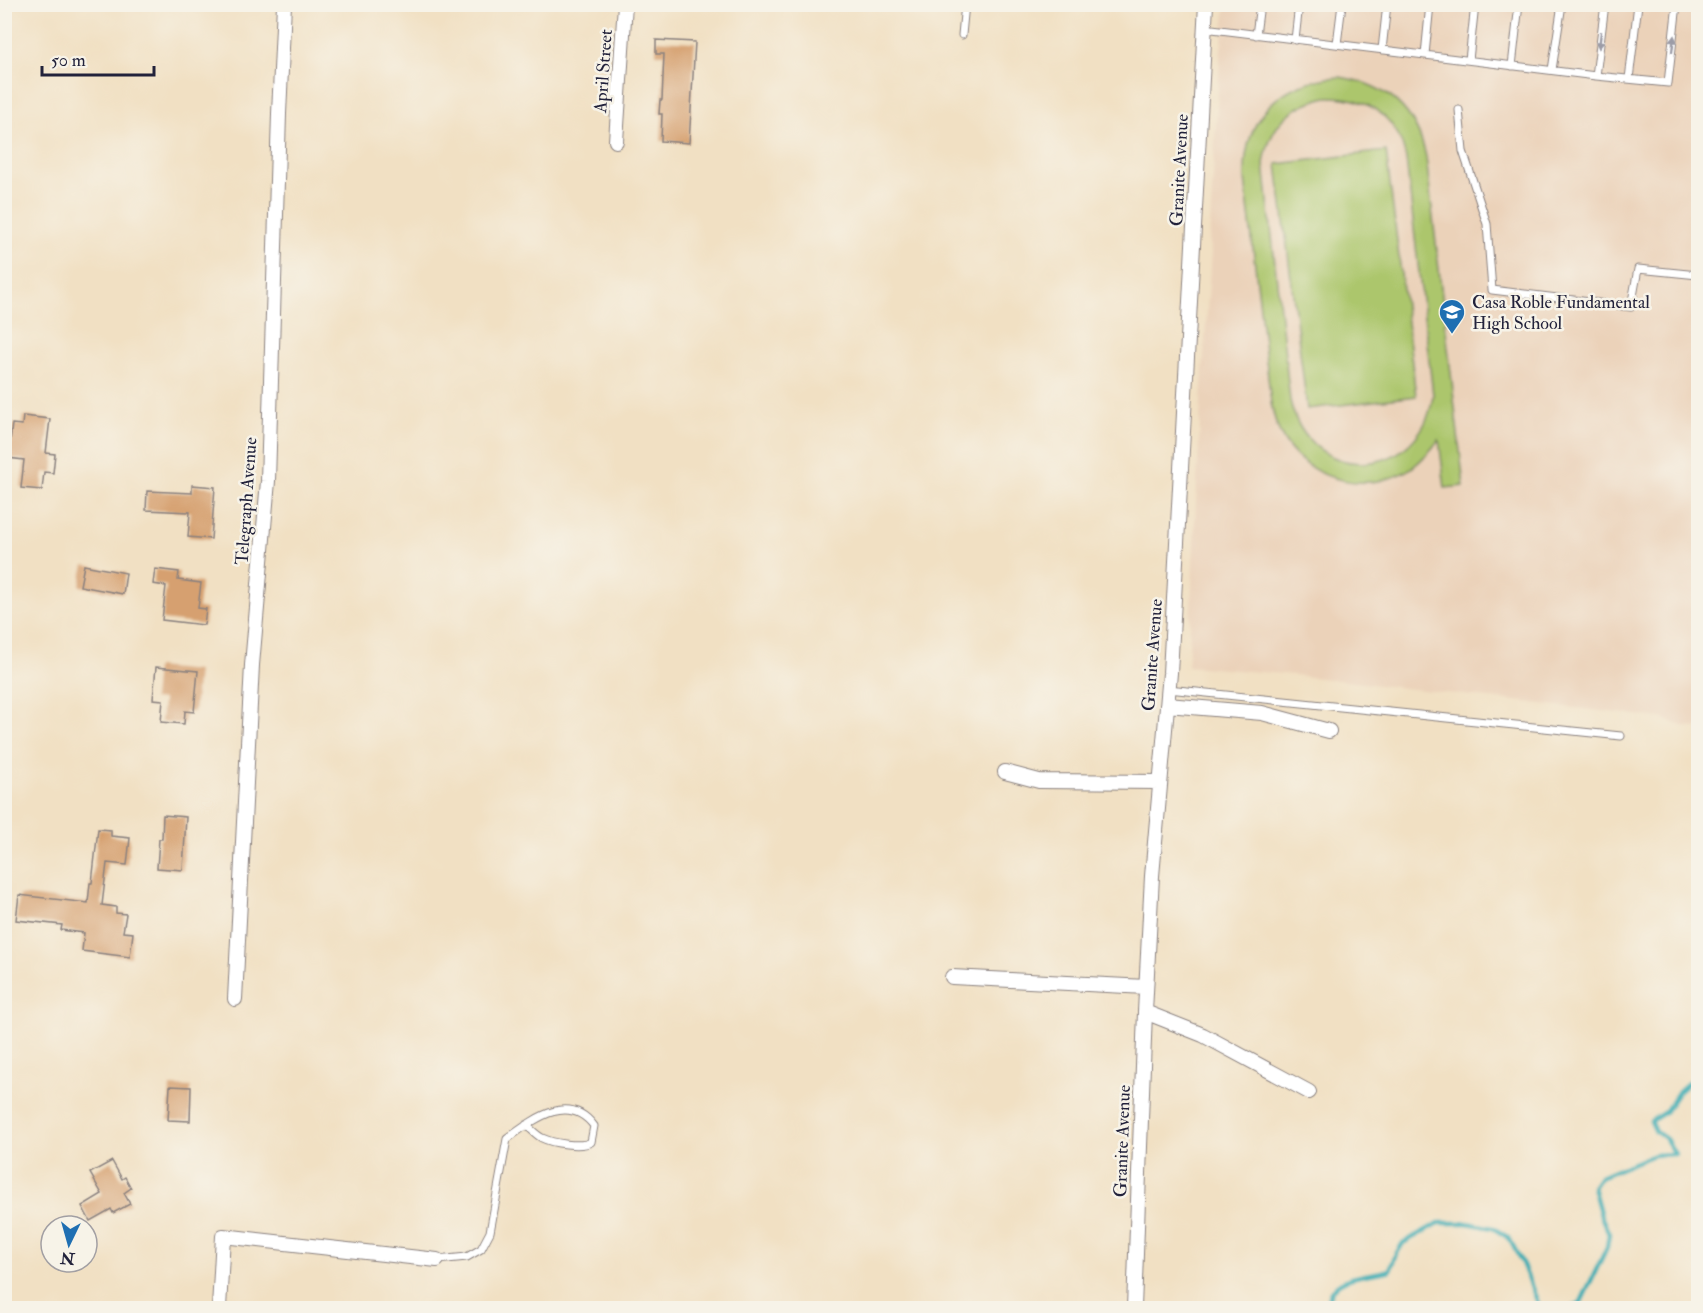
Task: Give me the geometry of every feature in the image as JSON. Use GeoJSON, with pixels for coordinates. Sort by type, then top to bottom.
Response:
{"type":"FeatureCollection","features":[{"type":"Feature","properties":{"kind":"street","name":"Telegraph Avenue"},"geometry":{"type":"LineString","coordinates":[[235,999],[252,665],[268,481],[284,4]]}},
{"type":"Feature","properties":{"kind":"street","name":"April Street"},"geometry":{"type":"LineString","coordinates":[[616,141],[625,4]]}},
{"type":"Feature","properties":{"kind":"street","name":"Granite Avenue"},"geometry":{"type":"LineString","coordinates":[[1134,1308],[1152,876],[1168,689],[1206,4]]}},
{"type":"Feature","properties":{"kind":"street"},"geometry":{"type":"LineString","coordinates":[[1167,705],[1262,713],[1329,731]]}},
{"type":"Feature","properties":{"kind":"street"},"geometry":{"type":"LineString","coordinates":[[1005,772],[1039,781],[1160,782]]}},
{"type":"Feature","properties":{"kind":"street"},"geometry":{"type":"LineString","coordinates":[[952,978],[1146,987]]}},
{"type":"Feature","properties":{"kind":"street"},"geometry":{"type":"LineString","coordinates":[[1145,1012],[1203,1035],[1308,1092]]}},
{"type":"Feature","properties":{"kind":"street"},"geometry":{"type":"LineString","coordinates":[[219,1308],[223,1236],[437,1260]]}},
{"type":"Feature","properties":{"kind":"lane"},"geometry":{"type":"LineString","coordinates":[[962,36],[965,4]]}},
{"type":"Feature","properties":{"kind":"lane"},"geometry":{"type":"LineString","coordinates":[[1256,35],[1260,4]]}},
{"type":"Feature","properties":{"kind":"lane"},"geometry":{"type":"LineString","coordinates":[[1295,39],[1299,4]]}},
{"type":"Feature","properties":{"kind":"lane"},"geometry":{"type":"LineString","coordinates":[[1337,45],[1342,4]]}},
{"type":"Feature","properties":{"kind":"lane"},"geometry":{"type":"LineString","coordinates":[[1382,50],[1387,4]]}},
{"type":"Feature","properties":{"kind":"lane"},"geometry":{"type":"LineString","coordinates":[[1425,55],[1430,4]]}},
{"type":"Feature","properties":{"kind":"lane"},"geometry":{"type":"LineString","coordinates":[[1469,60],[1475,4]]}},
{"type":"Feature","properties":{"kind":"lane"},"geometry":{"type":"LineString","coordinates":[[1512,66],[1519,4]]}},
{"type":"Feature","properties":{"kind":"lane"},"geometry":{"type":"LineString","coordinates":[[1552,70],[1562,4]]}},
{"type":"Feature","properties":{"kind":"lane"},"geometry":{"type":"LineString","coordinates":[[1596,76],[1605,4]]}},
{"type":"Feature","properties":{"kind":"lane"},"geometry":{"type":"LineString","coordinates":[[1629,79],[1638,4]]}},
{"type":"Feature","properties":{"kind":"lane"},"geometry":{"type":"LineString","coordinates":[[1204,28],[1668,83],[1677,4]]}},
{"type":"Feature","properties":{"kind":"lane"},"geometry":{"type":"LineString","coordinates":[[1459,110],[1463,151],[1487,224],[1492,290],[1631,307],[1638,269],[1698,275]]}},
{"type":"Feature","properties":{"kind":"lane"},"geometry":{"type":"LineString","coordinates":[[1168,689],[1621,736]]}},
{"type":"Feature","properties":{"kind":"lane"},"geometry":{"type":"LineString","coordinates":[[437,1260],[467,1257],[481,1249],[490,1232],[507,1139],[526,1125],[539,1116],[561,1110],[587,1117],[594,1126],[591,1142],[587,1145],[580,1145],[544,1139],[526,1125]]}},
{"type":"Feature","properties":{"kind":"shaded area","name":"Casa Roble Fundamental High School"},"geometry":{"type":"Polygon","coordinates":[[[1226,5],[1698,5],[1698,728],[1685,727],[1661,718],[1294,675],[1188,666],[1211,252],[1209,243],[1220,58],[1226,5]]]}},
{"type":"Feature","properties":{"kind":"green space"},"geometry":{"type":"Polygon","coordinates":[[[1340,77],[1372,86],[1386,93],[1407,113],[1421,140],[1426,157],[1464,486],[1445,488],[1439,440],[1413,467],[1397,476],[1380,481],[1362,482],[1327,475],[1311,467],[1285,442],[1278,428],[1271,403],[1245,179],[1246,157],[1250,137],[1258,120],[1269,106],[1283,94],[1299,85],[1340,77]],[[1327,97],[1292,112],[1276,128],[1264,164],[1290,400],[1301,428],[1318,448],[1340,460],[1364,463],[1388,458],[1409,445],[1424,424],[1433,395],[1406,159],[1402,145],[1389,121],[1379,112],[1356,100],[1327,97]]]}},
{"type":"Feature","properties":{"kind":"green space"},"geometry":{"type":"Polygon","coordinates":[[[1386,151],[1416,396],[1307,409],[1277,164],[1386,151]]]}},
{"type":"Feature","properties":{"kind":"building"},"geometry":{"type":"Polygon","coordinates":[[[656,40],[695,42],[689,143],[661,141],[662,114],[659,114],[660,100],[662,100],[664,54],[656,54],[656,40]]]}},
{"type":"Feature","properties":{"kind":"building"},"geometry":{"type":"Polygon","coordinates":[[[23,416],[50,419],[46,453],[55,454],[53,473],[44,472],[42,490],[21,488],[24,460],[8,458],[12,424],[22,425],[23,416]]]}},
{"type":"Feature","properties":{"kind":"building"},"geometry":{"type":"Polygon","coordinates":[[[192,485],[215,487],[211,539],[188,537],[190,512],[146,510],[147,491],[192,493],[192,485]]]}},
{"type":"Feature","properties":{"kind":"building"},"geometry":{"type":"Polygon","coordinates":[[[84,565],[126,573],[123,594],[80,586],[84,565]]]}},
{"type":"Feature","properties":{"kind":"building"},"geometry":{"type":"Polygon","coordinates":[[[155,569],[179,572],[178,580],[201,583],[198,608],[206,609],[204,625],[162,620],[166,586],[153,584],[155,569]]]}},
{"type":"Feature","properties":{"kind":"building"},"geometry":{"type":"Polygon","coordinates":[[[156,667],[198,671],[194,712],[185,711],[184,724],[161,722],[163,700],[153,699],[156,667]]]}},
{"type":"Feature","properties":{"kind":"building"},"geometry":{"type":"Polygon","coordinates":[[[163,815],[186,817],[183,870],[157,868],[163,815]]]}},
{"type":"Feature","properties":{"kind":"building"},"geometry":{"type":"Polygon","coordinates":[[[98,829],[111,830],[111,836],[130,838],[127,865],[107,863],[102,905],[116,907],[116,913],[126,914],[123,932],[133,933],[130,957],[82,951],[84,933],[61,930],[62,925],[16,920],[19,895],[88,903],[98,829]]]}},
{"type":"Feature","properties":{"kind":"building"},"geometry":{"type":"Polygon","coordinates":[[[170,1086],[191,1087],[190,1121],[168,1120],[170,1086]]]}},
{"type":"Feature","properties":{"kind":"building"},"geometry":{"type":"Polygon","coordinates":[[[112,1161],[122,1179],[125,1177],[131,1188],[124,1193],[130,1204],[113,1213],[111,1209],[99,1216],[99,1214],[86,1214],[82,1206],[102,1194],[90,1173],[112,1161]]]}},
{"type":"Feature","properties":{"kind":"waterway"},"geometry":{"type":"LineString","coordinates":[[1572,1308],[1581,1302],[1607,1247],[1609,1234],[1593,1187],[1600,1177],[1636,1162],[1654,1155],[1675,1154],[1666,1139],[1656,1132],[1651,1121],[1665,1112],[1679,1091],[1698,1074]]}},
{"type":"Feature","properties":{"kind":"waterway"},"geometry":{"type":"LineString","coordinates":[[1328,1308],[1329,1297],[1341,1282],[1390,1270],[1403,1243],[1439,1223],[1467,1223],[1493,1228],[1509,1238],[1540,1308]]}},
{"type":"Feature","properties":{"kind":"place","name":"Casa Roble Fundamental High School"},"geometry":{"type":"Point","coordinates":[1452,335]}}]}
